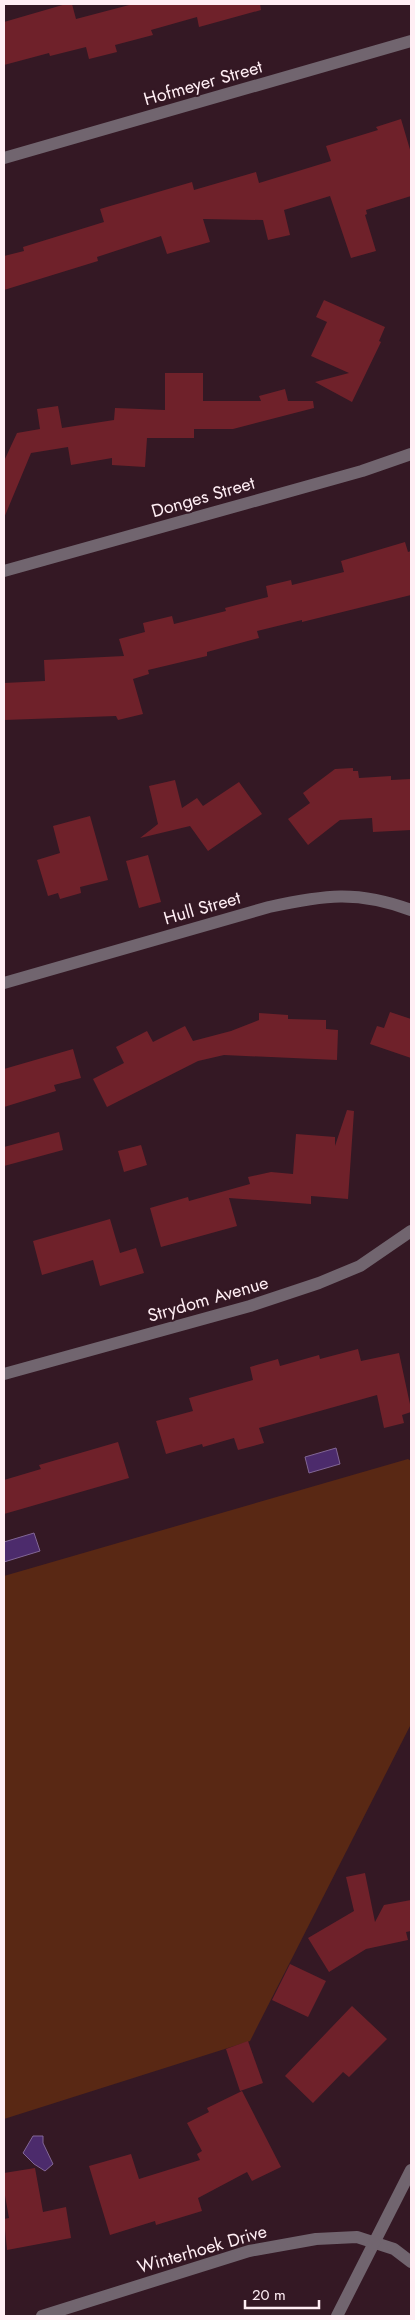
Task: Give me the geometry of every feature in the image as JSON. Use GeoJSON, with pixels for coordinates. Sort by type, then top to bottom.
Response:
{"type":"FeatureCollection","features":[{"type":"Feature","properties":{"kind":"street","name":"Hofmeyer Street"},"geometry":{"type":"LineString","coordinates":[[4,158],[411,41]]}},
{"type":"Feature","properties":{"kind":"street","name":"Donges Street"},"geometry":{"type":"LineString","coordinates":[[4,571],[362,471],[411,454]]}},
{"type":"Feature","properties":{"kind":"street","name":"Hull Street"},"geometry":{"type":"LineString","coordinates":[[4,983],[269,907],[307,899],[337,895],[361,897],[385,900],[411,910]]}},
{"type":"Feature","properties":{"kind":"street","name":"Strydom Avenue"},"geometry":{"type":"LineString","coordinates":[[4,1374],[250,1306],[319,1283],[360,1266],[411,1231]]}},
{"type":"Feature","properties":{"kind":"street"},"geometry":{"type":"LineString","coordinates":[[337,2316],[411,2170]]}},
{"type":"Feature","properties":{"kind":"street","name":"Winterhoek Drive"},"geometry":{"type":"LineString","coordinates":[[42,2316],[249,2251],[341,2236],[358,2237],[376,2242],[394,2250],[411,2262]]}},
{"type":"Feature","properties":{"kind":"shaded area"},"geometry":{"type":"Polygon","coordinates":[[[336,1448],[340,1464],[309,1473],[305,1457],[336,1448]]]}},
{"type":"Feature","properties":{"kind":"shaded area"},"geometry":{"type":"Polygon","coordinates":[[[408,1459],[411,1461],[411,1724],[250,2041],[4,2119],[4,1576],[408,1459]]]}},
{"type":"Feature","properties":{"kind":"shaded area"},"geometry":{"type":"Polygon","coordinates":[[[34,1533],[40,1551],[4,1562],[4,1542],[34,1533]]]}},
{"type":"Feature","properties":{"kind":"shaded area"},"geometry":{"type":"Polygon","coordinates":[[[33,2136],[43,2136],[43,2143],[53,2164],[45,2171],[34,2164],[23,2153],[33,2136]]]}},
{"type":"Feature","properties":{"kind":"building"},"geometry":{"type":"Polygon","coordinates":[[[66,4],[72,4],[76,19],[133,4],[260,4],[261,10],[199,27],[197,17],[151,30],[153,35],[115,45],[117,52],[89,59],[86,47],[50,56],[49,53],[4,65],[4,22],[66,4]]]}},
{"type":"Feature","properties":{"kind":"building"},"geometry":{"type":"Polygon","coordinates":[[[401,119],[411,153],[411,196],[366,210],[367,214],[365,215],[376,251],[351,258],[330,196],[284,210],[290,235],[268,240],[263,220],[203,219],[210,242],[167,254],[161,236],[97,257],[98,261],[4,290],[4,256],[24,251],[23,247],[104,222],[100,209],[192,182],[194,190],[256,172],[259,183],[331,161],[326,146],[378,130],[376,127],[401,119]]]}},
{"type":"Feature","properties":{"kind":"building"},"geometry":{"type":"Polygon","coordinates":[[[324,300],[385,327],[379,341],[381,342],[352,402],[315,382],[349,373],[311,356],[327,322],[316,317],[324,300]]]}},
{"type":"Feature","properties":{"kind":"building"},"geometry":{"type":"Polygon","coordinates":[[[165,373],[203,373],[203,401],[261,401],[259,396],[285,389],[288,401],[313,401],[314,408],[233,429],[194,429],[194,438],[147,438],[145,467],[112,465],[112,458],[71,465],[68,447],[31,453],[4,518],[4,461],[17,433],[40,429],[37,409],[58,406],[62,428],[114,420],[115,408],[165,410],[165,373]]]}},
{"type":"Feature","properties":{"kind":"building"},"geometry":{"type":"Polygon","coordinates":[[[405,542],[408,552],[411,551],[411,595],[257,631],[259,638],[207,652],[207,656],[148,670],[149,674],[133,679],[143,714],[118,720],[116,716],[4,720],[4,683],[45,681],[44,660],[124,656],[119,639],[145,632],[143,623],[172,616],[174,624],[226,611],[225,608],[268,597],[266,586],[291,580],[292,585],[344,572],[341,561],[405,542]]]}},
{"type":"Feature","properties":{"kind":"building"},"geometry":{"type":"Polygon","coordinates":[[[353,768],[353,771],[358,771],[359,778],[391,776],[391,780],[411,779],[411,830],[373,832],[372,818],[340,820],[308,845],[288,819],[310,803],[303,793],[335,769],[353,768]]]}},
{"type":"Feature","properties":{"kind":"building"},"geometry":{"type":"Polygon","coordinates":[[[175,780],[182,808],[197,798],[203,806],[239,782],[262,814],[208,851],[190,826],[140,838],[158,824],[149,786],[175,780]]]}},
{"type":"Feature","properties":{"kind":"building"},"geometry":{"type":"Polygon","coordinates":[[[90,816],[108,880],[80,887],[81,893],[60,899],[58,893],[48,896],[37,860],[60,853],[53,826],[90,816]]]}},
{"type":"Feature","properties":{"kind":"building"},"geometry":{"type":"Polygon","coordinates":[[[148,855],[161,902],[139,908],[126,861],[148,855]]]}},
{"type":"Feature","properties":{"kind":"building"},"geometry":{"type":"Polygon","coordinates":[[[390,1012],[411,1019],[411,1058],[370,1044],[377,1026],[384,1028],[390,1012]]]}},
{"type":"Feature","properties":{"kind":"building"},"geometry":{"type":"Polygon","coordinates":[[[259,1013],[288,1015],[288,1019],[326,1020],[326,1029],[338,1030],[337,1060],[224,1055],[198,1061],[107,1107],[93,1079],[124,1063],[116,1047],[147,1031],[153,1042],[185,1026],[193,1041],[231,1031],[259,1020],[259,1013]]]}},
{"type":"Feature","properties":{"kind":"building"},"geometry":{"type":"Polygon","coordinates":[[[73,1049],[81,1078],[54,1085],[56,1091],[4,1107],[4,1069],[73,1049]]]}},
{"type":"Feature","properties":{"kind":"building"},"geometry":{"type":"Polygon","coordinates":[[[347,1110],[354,1111],[348,1199],[311,1196],[311,1204],[229,1198],[237,1226],[161,1247],[150,1208],[188,1197],[189,1201],[250,1184],[248,1177],[271,1172],[293,1174],[296,1134],[335,1137],[335,1146],[347,1110]]]}},
{"type":"Feature","properties":{"kind":"building"},"geometry":{"type":"Polygon","coordinates":[[[59,1132],[63,1150],[4,1166],[4,1147],[59,1132]]]}},
{"type":"Feature","properties":{"kind":"building"},"geometry":{"type":"Polygon","coordinates":[[[141,1145],[147,1165],[124,1172],[118,1151],[141,1145]]]}},
{"type":"Feature","properties":{"kind":"building"},"geometry":{"type":"Polygon","coordinates":[[[110,1219],[120,1253],[136,1248],[144,1273],[100,1286],[93,1260],[42,1275],[33,1241],[110,1219]]]}},
{"type":"Feature","properties":{"kind":"building"},"geometry":{"type":"Polygon","coordinates":[[[358,1349],[361,1361],[399,1353],[411,1409],[411,1412],[402,1415],[404,1423],[384,1428],[377,1395],[259,1428],[264,1443],[238,1450],[234,1438],[203,1447],[202,1444],[166,1454],[156,1421],[193,1411],[189,1398],[253,1380],[250,1367],[278,1359],[280,1366],[319,1355],[320,1359],[358,1349]]]}},
{"type":"Feature","properties":{"kind":"building"},"geometry":{"type":"Polygon","coordinates":[[[118,1442],[129,1478],[4,1514],[4,1480],[41,1469],[39,1465],[118,1442]]]}},
{"type":"Feature","properties":{"kind":"building"},"geometry":{"type":"Polygon","coordinates":[[[365,1873],[375,1922],[384,1905],[411,1900],[411,1931],[406,1932],[408,1940],[366,1949],[329,1972],[308,1938],[354,1911],[346,1877],[365,1873]]]}},
{"type":"Feature","properties":{"kind":"building"},"geometry":{"type":"Polygon","coordinates":[[[290,1964],[326,1981],[308,2017],[272,2000],[290,1964]]]}},
{"type":"Feature","properties":{"kind":"building"},"geometry":{"type":"Polygon","coordinates":[[[352,2006],[387,2039],[349,2077],[343,2072],[313,2103],[285,2076],[352,2006]]]}},
{"type":"Feature","properties":{"kind":"building"},"geometry":{"type":"Polygon","coordinates":[[[248,2041],[263,2083],[240,2091],[226,2049],[248,2041]]]}},
{"type":"Feature","properties":{"kind":"building"},"geometry":{"type":"Polygon","coordinates":[[[242,2091],[281,2167],[252,2181],[247,2172],[198,2198],[202,2211],[156,2225],[155,2221],[110,2235],[89,2166],[131,2154],[139,2179],[200,2160],[197,2154],[202,2151],[187,2123],[209,2112],[207,2108],[242,2091]]]}},
{"type":"Feature","properties":{"kind":"building"},"geometry":{"type":"Polygon","coordinates":[[[35,2168],[43,2212],[66,2207],[71,2238],[7,2250],[4,2219],[9,2218],[4,2190],[4,2173],[35,2168]]]}}]}
